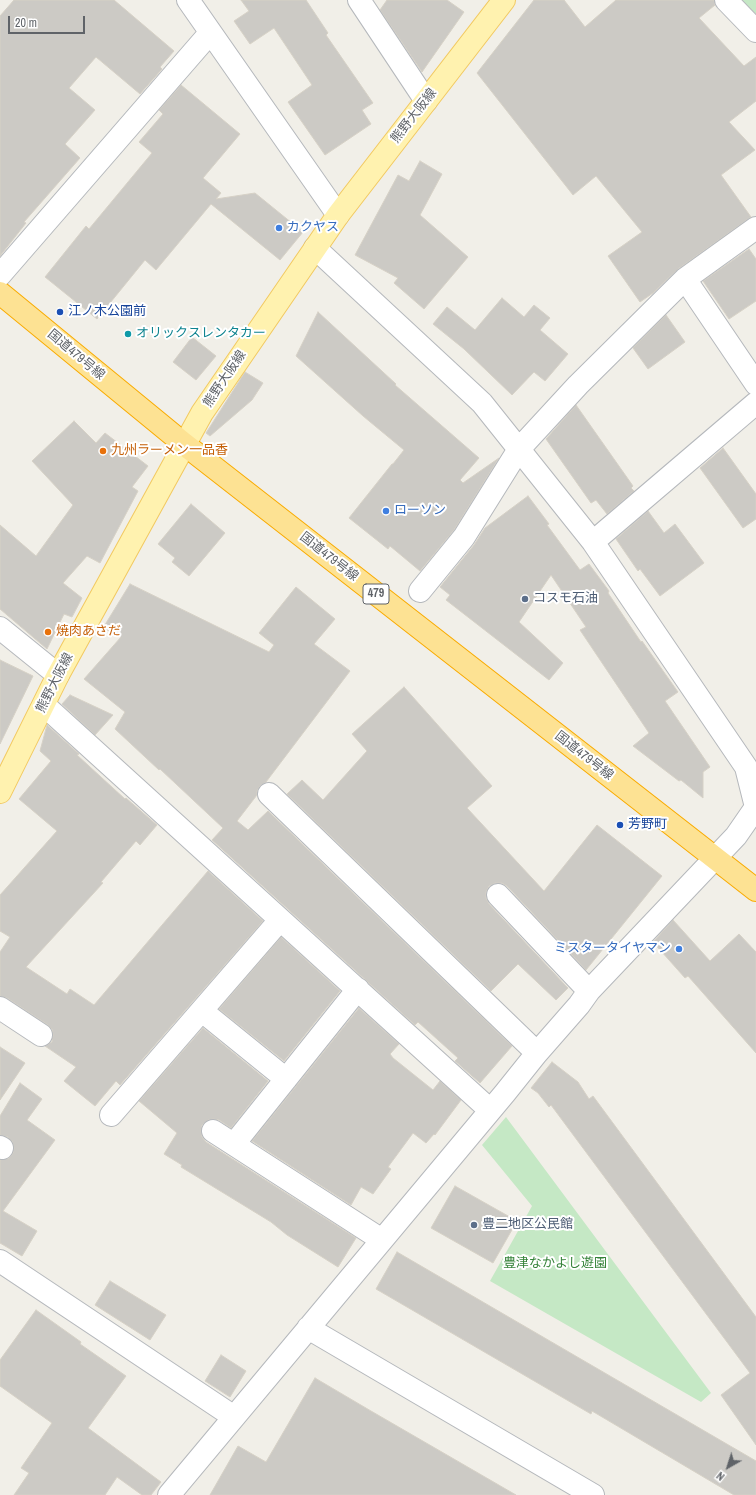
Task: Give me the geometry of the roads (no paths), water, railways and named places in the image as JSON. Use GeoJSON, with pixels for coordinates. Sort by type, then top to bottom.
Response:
{"type":"FeatureCollection","features":[{"type":"Feature","properties":{"kind":"highway","name":"国道479号線"},"geometry":{"type":"LineString","coordinates":[[0,292],[184,444],[756,890]]}},
{"type":"Feature","properties":{"kind":"main road","name":"熊野大阪線"},"geometry":{"type":"LineString","coordinates":[[0,792],[58,675],[202,413],[338,215],[504,0]]}},
{"type":"Feature","properties":{"kind":"street"},"geometry":{"type":"LineString","coordinates":[[188,0],[338,215]]}},
{"type":"Feature","properties":{"kind":"street"},"geometry":{"type":"LineString","coordinates":[[359,0],[426,101]]}},
{"type":"Feature","properties":{"kind":"street"},"geometry":{"type":"LineString","coordinates":[[726,0],[756,31]]}},
{"type":"Feature","properties":{"kind":"street"},"geometry":{"type":"LineString","coordinates":[[0,275],[210,33]]}},
{"type":"Feature","properties":{"kind":"street"},"geometry":{"type":"LineString","coordinates":[[420,591],[464,537],[519,449],[578,385],[685,278],[756,228]]}},
{"type":"Feature","properties":{"kind":"street"},"geometry":{"type":"LineString","coordinates":[[169,1495],[537,1053],[579,1005],[589,991],[714,857],[736,836],[756,807],[751,763],[593,542],[482,403],[315,248]]}},
{"type":"Feature","properties":{"kind":"street"},"geometry":{"type":"LineString","coordinates":[[685,278],[756,384]]}},
{"type":"Feature","properties":{"kind":"street"},"geometry":{"type":"LineString","coordinates":[[593,542],[756,403]]}},
{"type":"Feature","properties":{"kind":"street"},"geometry":{"type":"LineString","coordinates":[[0,628],[58,675]]}},
{"type":"Feature","properties":{"kind":"street"},"geometry":{"type":"LineString","coordinates":[[44,705],[490,1110]]}},
{"type":"Feature","properties":{"kind":"street"},"geometry":{"type":"LineString","coordinates":[[269,794],[537,1053]]}},
{"type":"Feature","properties":{"kind":"street"},"geometry":{"type":"LineString","coordinates":[[498,895],[589,991]]}},
{"type":"Feature","properties":{"kind":"street"},"geometry":{"type":"LineString","coordinates":[[111,1115],[280,920]]}},
{"type":"Feature","properties":{"kind":"street"},"geometry":{"type":"LineString","coordinates":[[234,1144],[358,990]]}},
{"type":"Feature","properties":{"kind":"street"},"geometry":{"type":"LineString","coordinates":[[0,1008],[41,1035]]}},
{"type":"Feature","properties":{"kind":"street"},"geometry":{"type":"LineString","coordinates":[[202,1011],[286,1079]]}},
{"type":"Feature","properties":{"kind":"street"},"geometry":{"type":"LineString","coordinates":[[213,1131],[382,1240]]}},
{"type":"Feature","properties":{"kind":"street"},"geometry":{"type":"LineString","coordinates":[[0,1261],[234,1417]]}},
{"type":"Feature","properties":{"kind":"street"},"geometry":{"type":"LineString","coordinates":[[308,1328],[593,1495]]}},
{"type":"Feature","properties":{"kind":"place","name":"カクヤス"},"geometry":{"type":"Point","coordinates":[279,228]}},
{"type":"Feature","properties":{"kind":"place","name":"江ノ木公園前"},"geometry":{"type":"Point","coordinates":[60,312]}},
{"type":"Feature","properties":{"kind":"place","name":"オリックスレンタカー"},"geometry":{"type":"Point","coordinates":[128,334]}},
{"type":"Feature","properties":{"kind":"place","name":"九州ラーメン一品香"},"geometry":{"type":"Point","coordinates":[103,451]}},
{"type":"Feature","properties":{"kind":"place","name":"ローソン"},"geometry":{"type":"Point","coordinates":[386,511]}},
{"type":"Feature","properties":{"kind":"place","name":"コスモ石油"},"geometry":{"type":"Point","coordinates":[525,599]}},
{"type":"Feature","properties":{"kind":"place","name":"焼肉あさだ"},"geometry":{"type":"Point","coordinates":[48,632]}},
{"type":"Feature","properties":{"kind":"place","name":"芳野町"},"geometry":{"type":"Point","coordinates":[620,825]}},
{"type":"Feature","properties":{"kind":"place","name":"ミスタータイヤマン"},"geometry":{"type":"Point","coordinates":[679,949]}},
{"type":"Feature","properties":{"kind":"place","name":"豊二地区公民館"},"geometry":{"type":"Point","coordinates":[474,1225]}},
{"type":"Feature","properties":{"kind":"park label","name":"豊津なかよし遊園"},"geometry":{"type":"Point","coordinates":[555,1264]}}]}
